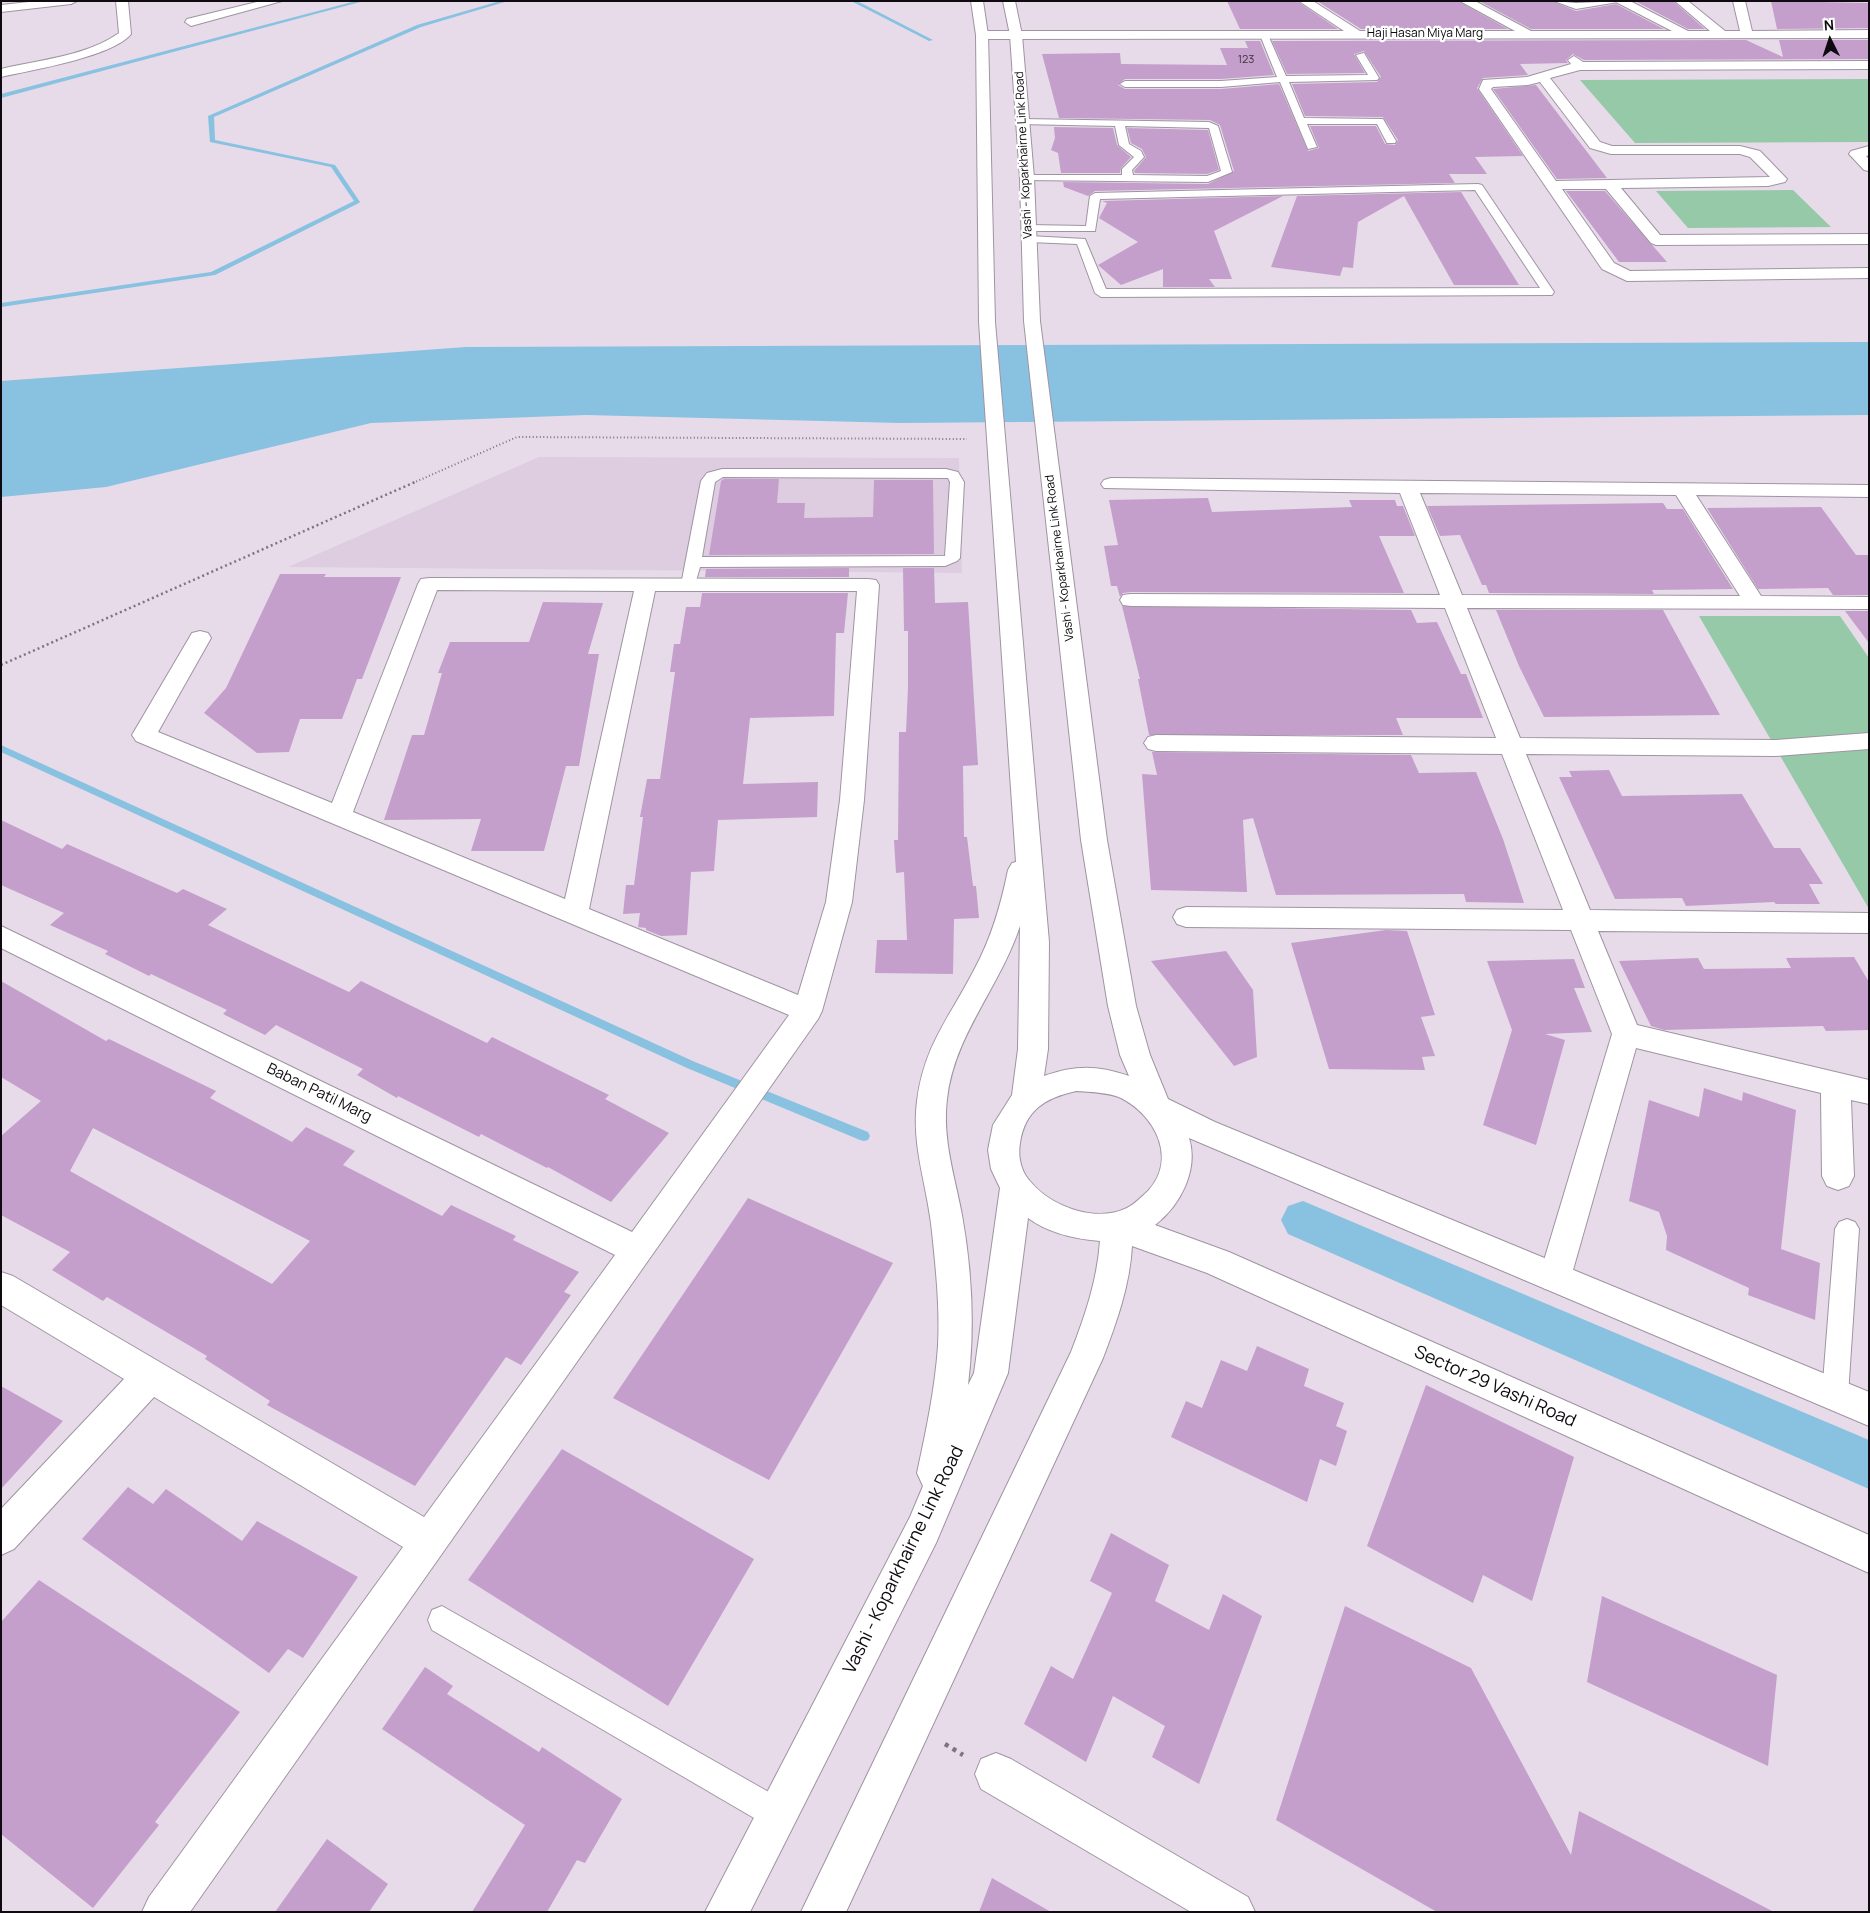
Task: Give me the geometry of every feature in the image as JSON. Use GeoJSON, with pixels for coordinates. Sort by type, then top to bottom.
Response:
{"type":"FeatureCollection","features":[{"type":"Feature","properties":{"kind":"street"},"geometry":{"type":"LineString","coordinates":[[1,8],[71,1]]}},
{"type":"Feature","properties":{"kind":"street"},"geometry":{"type":"LineString","coordinates":[[1,73],[102,47],[121,38],[126,34],[123,1]]}},
{"type":"Feature","properties":{"kind":"street"},"geometry":{"type":"LineString","coordinates":[[191,22],[276,1]]}},
{"type":"Feature","properties":{"kind":"street"},"geometry":{"type":"LineString","coordinates":[[977,1],[982,35],[988,335],[1035,942],[1033,1049],[1026,1099]]}},
{"type":"Feature","properties":{"kind":"street","name":"Vashi - Koparkhairne Link Road"},"geometry":{"type":"LineString","coordinates":[[1008,1],[1016,35],[1027,178],[1033,335],[1094,840],[1108,932],[1128,1030],[1135,1055],[1156,1107]]}},
{"type":"Feature","properties":{"kind":"street"},"geometry":{"type":"LineString","coordinates":[[1305,1],[1358,34]]}},
{"type":"Feature","properties":{"kind":"street"},"geometry":{"type":"LineString","coordinates":[[1466,1],[1536,34],[1567,57],[1869,66]]}},
{"type":"Feature","properties":{"kind":"street"},"geometry":{"type":"LineString","coordinates":[[1620,1],[1688,34]]}},
{"type":"Feature","properties":{"kind":"street"},"geometry":{"type":"LineString","coordinates":[[1680,1],[1722,34]]}},
{"type":"Feature","properties":{"kind":"street"},"geometry":{"type":"LineString","coordinates":[[1739,1],[1747,34]]}},
{"type":"Feature","properties":{"kind":"street"},"geometry":{"type":"LineString","coordinates":[[1561,34],[1578,54],[1567,57],[1542,76],[1528,81],[1494,81],[1488,83],[1485,89],[1608,266],[1627,276],[1869,273]]}},
{"type":"Feature","properties":{"kind":"street","name":"Haji Hasan Miya Marg"},"geometry":{"type":"LineString","coordinates":[[982,35],[1869,34]]}},
{"type":"Feature","properties":{"kind":"street"},"geometry":{"type":"LineString","coordinates":[[1542,76],[1595,145],[1611,150],[1740,150],[1755,154],[1780,179],[1768,182],[1551,185]]}},
{"type":"Feature","properties":{"kind":"street"},"geometry":{"type":"LineString","coordinates":[[1869,150],[1856,154],[1869,166]]}},
{"type":"Feature","properties":{"kind":"street"},"geometry":{"type":"LineString","coordinates":[[1610,184],[1656,240],[1869,238]]}},
{"type":"Feature","properties":{"kind":"street"},"geometry":{"type":"LineString","coordinates":[[1111,484],[1869,491]]}},
{"type":"Feature","properties":{"kind":"street"},"geometry":{"type":"LineString","coordinates":[[1408,487],[1626,1034],[1556,1277]]}},
{"type":"Feature","properties":{"kind":"street"},"geometry":{"type":"LineString","coordinates":[[1682,489],[1755,602]]}},
{"type":"Feature","properties":{"kind":"street"},"geometry":{"type":"LineString","coordinates":[[164,1912],[808,1012],[839,902],[852,800],[868,586],[691,573],[646,584],[428,584],[339,817]]}},
{"type":"Feature","properties":{"kind":"street"},"geometry":{"type":"LineString","coordinates":[[575,914],[646,584]]}},
{"type":"Feature","properties":{"kind":"street"},"geometry":{"type":"LineString","coordinates":[[1131,600],[1869,603]]}},
{"type":"Feature","properties":{"kind":"street"},"geometry":{"type":"LineString","coordinates":[[200,638],[144,735],[808,1012]]}},
{"type":"Feature","properties":{"kind":"street"},"geometry":{"type":"LineString","coordinates":[[1156,743],[1776,748],[1869,741]]}},
{"type":"Feature","properties":{"kind":"street"},"geometry":{"type":"LineString","coordinates":[[922,1530],[949,1399],[955,1344],[951,1256],[946,1214],[935,1165],[931,1111],[936,1076],[950,1036],[990,968],[1003,937],[1016,893],[1026,840]]}},
{"type":"Feature","properties":{"kind":"street"},"geometry":{"type":"LineString","coordinates":[[1186,917],[1869,923]]}},
{"type":"Feature","properties":{"kind":"street","name":"Baban Patil Marg"},"geometry":{"type":"LineString","coordinates":[[1,936],[637,1250]]}},
{"type":"Feature","properties":{"kind":"street"},"geometry":{"type":"LineString","coordinates":[[1626,1034],[1869,1092]]}},
{"type":"Feature","properties":{"kind":"street"},"geometry":{"type":"LineString","coordinates":[[1156,1107],[1172,1129],[1179,1154],[1175,1178],[1163,1199],[1144,1216],[1117,1226],[1088,1228],[1060,1221],[1035,1207],[1016,1188],[1005,1165],[1004,1140],[1011,1118],[1026,1099],[1049,1085],[1076,1079],[1105,1081],[1132,1090],[1156,1107],[1204,1131],[1869,1409]]}},
{"type":"Feature","properties":{"kind":"street"},"geometry":{"type":"LineString","coordinates":[[1836,1084],[1838,1176]]}},
{"type":"Feature","properties":{"kind":"street","name":"Vashi - Koparkhairne Link Road"},"geometry":{"type":"LineString","coordinates":[[727,1912],[922,1530],[991,1373],[1016,1188]]}},
{"type":"Feature","properties":{"kind":"street"},"geometry":{"type":"LineString","coordinates":[[823,1912],[1086,1358],[1102,1315],[1114,1270],[1117,1226]]}},
{"type":"Feature","properties":{"kind":"street","name":"Sector 29 Vashi Road"},"geometry":{"type":"LineString","coordinates":[[1117,1226],[1217,1262],[1869,1554]]}},
{"type":"Feature","properties":{"kind":"street"},"geometry":{"type":"LineString","coordinates":[[1,1287],[429,1541]]}},
{"type":"Feature","properties":{"kind":"street"},"geometry":{"type":"LineString","coordinates":[[1,1536],[150,1376]]}},
{"type":"Feature","properties":{"kind":"street"},"geometry":{"type":"LineString","coordinates":[[996,1774],[1222,1909]]}},
{"type":"Feature","properties":{"kind":"lane"},"geometry":{"type":"LineString","coordinates":[[1558,1],[1576,6],[1620,1]]}},
{"type":"Feature","properties":{"kind":"lane"},"geometry":{"type":"LineString","coordinates":[[1264,35],[1312,147]]}},
{"type":"Feature","properties":{"kind":"lane"},"geometry":{"type":"LineString","coordinates":[[1125,84],[1221,84],[1283,79],[1374,78],[1361,55]]}},
{"type":"Feature","properties":{"kind":"lane"},"geometry":{"type":"LineString","coordinates":[[1301,121],[1380,121],[1391,141]]}},
{"type":"Feature","properties":{"kind":"lane"},"geometry":{"type":"LineString","coordinates":[[1022,122],[1191,123],[1213,126],[1227,172],[1208,179],[1027,178]]}},
{"type":"Feature","properties":{"kind":"lane"},"geometry":{"type":"LineString","coordinates":[[1119,122],[1124,145],[1137,153],[1139,157],[1127,169],[1128,178]]}},
{"type":"Feature","properties":{"kind":"lane"},"geometry":{"type":"LineString","coordinates":[[1478,188],[1548,292],[1101,293],[1081,241],[1029,234],[1091,229],[1095,196],[1478,188]]}},
{"type":"Feature","properties":{"kind":"lane"},"geometry":{"type":"LineString","coordinates":[[946,472],[953,475],[957,482],[952,558],[945,561],[691,573],[708,481],[712,476],[722,473],[946,472]]}},
{"type":"Feature","properties":{"kind":"lane"},"geometry":{"type":"LineString","coordinates":[[1835,1395],[1847,1229]]}},
{"type":"Feature","properties":{"kind":"lane"},"geometry":{"type":"LineString","coordinates":[[442,1620],[777,1814]]}},
{"type":"Feature","properties":{"kind":"path"},"geometry":{"type":"LineString","coordinates":[[1,666],[517,437],[996,439]]}},
{"type":"Feature","properties":{"kind":"path"},"geometry":{"type":"LineString","coordinates":[[912,1725],[996,1774]]}},
{"type":"Feature","properties":{"kind":"shaded area"},"geometry":{"type":"Polygon","coordinates":[[[539,457],[959,458],[962,573],[288,567],[539,457]]]}},
{"type":"Feature","properties":{"kind":"green space"},"geometry":{"type":"Polygon","coordinates":[[[1869,79],[1869,142],[1635,143],[1580,80],[1869,79]]]}},
{"type":"Feature","properties":{"kind":"green space"},"geometry":{"type":"Polygon","coordinates":[[[1793,190],[1831,227],[1688,228],[1656,191],[1793,190]]]}},
{"type":"Feature","properties":{"kind":"green space"},"geometry":{"type":"Polygon","coordinates":[[[1699,616],[1840,616],[1869,658],[1869,909],[1699,616]]]}},
{"type":"Feature","properties":{"kind":"water"},"geometry":{"type":"Polygon","coordinates":[[[1869,342],[1869,415],[900,423],[586,415],[371,423],[106,487],[1,497],[1,381],[466,347],[1869,342]]]}},
{"type":"Feature","properties":{"kind":"building"},"geometry":{"type":"Polygon","coordinates":[[[1227,1],[1297,1],[1338,29],[1240,29],[1227,1]]]}},
{"type":"Feature","properties":{"kind":"building"},"geometry":{"type":"Polygon","coordinates":[[[1317,1],[1458,1],[1508,29],[1361,29],[1317,1]]]}},
{"type":"Feature","properties":{"kind":"building"},"geometry":{"type":"Polygon","coordinates":[[[1479,1],[1552,1],[1576,11],[1616,4],[1664,29],[1531,29],[1479,1]]]}},
{"type":"Feature","properties":{"kind":"building"},"geometry":{"type":"Polygon","coordinates":[[[1635,1],[1673,1],[1705,29],[1688,29],[1635,1]]]}},
{"type":"Feature","properties":{"kind":"building"},"geometry":{"type":"Polygon","coordinates":[[[1771,1],[1869,3],[1869,28],[1777,29],[1771,1]]]}},
{"type":"Feature","properties":{"kind":"building"},"geometry":{"type":"Polygon","coordinates":[[[1746,40],[1783,57],[1779,40],[1869,40],[1869,59],[1584,60],[1573,54],[1566,60],[1568,63],[1520,64],[1528,75],[1483,78],[1477,88],[1523,156],[1475,157],[1487,174],[1449,174],[1455,183],[1095,191],[1088,196],[1064,187],[1063,182],[1208,184],[1234,171],[1220,125],[1210,120],[1059,118],[1042,54],[1120,53],[1121,64],[1227,65],[1220,48],[1248,48],[1245,41],[1260,41],[1274,75],[1221,79],[1125,79],[1118,85],[1125,89],[1221,89],[1279,84],[1308,151],[1319,148],[1310,126],[1376,126],[1385,144],[1395,145],[1398,140],[1383,117],[1305,116],[1292,84],[1377,82],[1381,77],[1364,51],[1354,54],[1365,73],[1287,74],[1272,41],[1746,40]]]}},
{"type":"Feature","properties":{"kind":"building"},"geometry":{"type":"Polygon","coordinates":[[[1536,85],[1607,178],[1557,179],[1493,89],[1536,85]]]}},
{"type":"Feature","properties":{"kind":"building"},"geometry":{"type":"Polygon","coordinates":[[[1054,127],[1113,128],[1117,145],[1131,157],[1121,168],[1120,173],[1061,173],[1058,153],[1051,150],[1055,138],[1054,127]]]}},
{"type":"Feature","properties":{"kind":"building"},"geometry":{"type":"Polygon","coordinates":[[[1127,128],[1208,130],[1219,170],[1207,174],[1135,173],[1134,171],[1146,157],[1142,149],[1131,143],[1127,128]]]}},
{"type":"Feature","properties":{"kind":"building"},"geometry":{"type":"Polygon","coordinates":[[[1566,191],[1605,191],[1667,262],[1619,262],[1566,191]]]}},
{"type":"Feature","properties":{"kind":"building"},"geometry":{"type":"Polygon","coordinates":[[[1461,192],[1519,285],[1454,285],[1404,196],[1358,222],[1353,268],[1343,267],[1340,276],[1271,267],[1297,196],[1461,192]]]}},
{"type":"Feature","properties":{"kind":"building"},"geometry":{"type":"Polygon","coordinates":[[[1283,196],[1214,231],[1232,279],[1209,279],[1215,287],[1163,287],[1163,269],[1121,285],[1098,265],[1138,242],[1099,218],[1107,203],[1102,201],[1283,196]]]}},
{"type":"Feature","properties":{"kind":"building"},"geometry":{"type":"Polygon","coordinates":[[[724,479],[779,479],[777,503],[805,503],[804,518],[873,517],[874,480],[933,480],[934,554],[709,555],[721,481],[724,479]]]}},
{"type":"Feature","properties":{"kind":"building"},"geometry":{"type":"Polygon","coordinates":[[[1208,498],[1212,512],[1352,507],[1349,500],[1395,500],[1397,506],[1403,506],[1415,536],[1379,536],[1404,593],[1131,592],[1123,593],[1120,597],[1117,586],[1111,586],[1104,546],[1118,545],[1109,500],[1208,498]]]}},
{"type":"Feature","properties":{"kind":"building"},"geometry":{"type":"Polygon","coordinates":[[[1663,503],[1667,509],[1683,509],[1733,589],[1652,590],[1654,594],[1489,593],[1486,585],[1482,585],[1460,535],[1440,536],[1427,506],[1663,503]]]}},
{"type":"Feature","properties":{"kind":"building"},"geometry":{"type":"Polygon","coordinates":[[[1821,507],[1856,555],[1869,555],[1869,595],[1833,595],[1828,588],[1758,589],[1707,508],[1821,507]]]}},
{"type":"Feature","properties":{"kind":"building"},"geometry":{"type":"Polygon","coordinates":[[[849,568],[849,577],[705,577],[706,569],[849,568]]]}},
{"type":"Feature","properties":{"kind":"building"},"geometry":{"type":"Polygon","coordinates":[[[903,568],[934,568],[935,603],[968,602],[978,765],[963,766],[964,837],[967,837],[973,886],[976,886],[979,918],[954,919],[953,974],[875,973],[877,940],[907,940],[904,872],[896,873],[894,840],[898,840],[899,732],[906,732],[908,687],[908,631],[904,631],[903,568]]]}},
{"type":"Feature","properties":{"kind":"building"},"geometry":{"type":"Polygon","coordinates":[[[280,574],[326,574],[324,577],[401,577],[362,679],[357,679],[342,719],[300,719],[289,752],[257,753],[204,713],[226,688],[280,574]]]}},
{"type":"Feature","properties":{"kind":"building"},"geometry":{"type":"Polygon","coordinates":[[[702,593],[848,593],[844,633],[836,633],[834,716],[750,718],[743,784],[818,782],[817,817],[718,820],[714,871],[691,872],[687,935],[661,936],[646,930],[646,928],[638,927],[640,913],[623,914],[626,885],[634,885],[643,817],[640,817],[647,779],[660,779],[675,672],[670,672],[674,644],[680,644],[686,607],[700,607],[702,593]]]}},
{"type":"Feature","properties":{"kind":"building"},"geometry":{"type":"Polygon","coordinates":[[[543,602],[603,603],[588,654],[599,654],[579,766],[566,766],[544,851],[471,851],[481,819],[384,820],[412,735],[424,735],[442,673],[438,673],[450,642],[529,642],[543,602]]]}},
{"type":"Feature","properties":{"kind":"building"},"geometry":{"type":"Polygon","coordinates":[[[1122,606],[1411,610],[1417,623],[1437,622],[1461,674],[1466,674],[1483,718],[1396,718],[1403,735],[1149,735],[1138,679],[1140,679],[1122,606]]]}},
{"type":"Feature","properties":{"kind":"building"},"geometry":{"type":"Polygon","coordinates":[[[1496,610],[1663,610],[1720,715],[1544,717],[1519,666],[1496,610]]]}},
{"type":"Feature","properties":{"kind":"building"},"geometry":{"type":"Polygon","coordinates":[[[1845,611],[1869,611],[1869,643],[1845,611]]]}},
{"type":"Feature","properties":{"kind":"building"},"geometry":{"type":"Polygon","coordinates":[[[1152,752],[1411,755],[1419,773],[1476,772],[1503,839],[1524,903],[1466,902],[1464,894],[1276,895],[1253,818],[1243,820],[1247,892],[1151,890],[1142,774],[1157,775],[1152,752]]]}},
{"type":"Feature","properties":{"kind":"building"},"geometry":{"type":"Polygon","coordinates":[[[1609,770],[1622,796],[1742,794],[1774,848],[1800,848],[1823,884],[1809,884],[1820,904],[1776,904],[1774,902],[1686,906],[1682,898],[1615,899],[1559,777],[1572,777],[1569,771],[1609,770]]]}},
{"type":"Feature","properties":{"kind":"building"},"geometry":{"type":"Polygon","coordinates":[[[1,820],[62,849],[67,844],[177,893],[183,889],[227,909],[208,925],[349,992],[361,981],[487,1043],[492,1037],[609,1095],[605,1099],[669,1133],[611,1202],[548,1167],[481,1134],[479,1137],[398,1096],[397,1098],[357,1075],[363,1069],[276,1025],[265,1035],[223,1014],[227,1010],[151,974],[149,976],[105,954],[108,951],[50,925],[64,913],[1,885],[1,820]]]}},
{"type":"Feature","properties":{"kind":"building"},"geometry":{"type":"Polygon","coordinates":[[[1386,930],[1407,931],[1435,1015],[1421,1017],[1435,1056],[1422,1057],[1425,1070],[1329,1069],[1291,943],[1386,930]]]}},
{"type":"Feature","properties":{"kind":"building"},"geometry":{"type":"Polygon","coordinates":[[[1226,951],[1253,990],[1257,1057],[1234,1066],[1151,961],[1226,951]]]}},
{"type":"Feature","properties":{"kind":"building"},"geometry":{"type":"Polygon","coordinates":[[[1854,957],[1869,982],[1869,1030],[1826,1031],[1823,1026],[1664,1030],[1651,1026],[1619,961],[1698,958],[1704,969],[1791,968],[1786,958],[1854,957]]]}},
{"type":"Feature","properties":{"kind":"building"},"geometry":{"type":"Polygon","coordinates":[[[1574,959],[1585,988],[1574,988],[1592,1032],[1545,1034],[1565,1040],[1536,1145],[1483,1125],[1512,1030],[1487,961],[1574,959]]]}},
{"type":"Feature","properties":{"kind":"building"},"geometry":{"type":"Polygon","coordinates":[[[1,981],[106,1041],[109,1039],[216,1091],[210,1098],[292,1142],[306,1127],[355,1151],[343,1165],[442,1216],[451,1205],[516,1236],[513,1240],[579,1272],[564,1292],[571,1295],[521,1365],[506,1357],[415,1486],[267,1405],[270,1401],[205,1359],[207,1356],[107,1297],[103,1301],[52,1270],[70,1252],[1,1215],[1,1136],[41,1101],[1,1077],[1,981]],[[93,1128],[70,1171],[272,1284],[310,1241],[93,1128]]]}},
{"type":"Feature","properties":{"kind":"building"},"geometry":{"type":"Polygon","coordinates":[[[1704,1088],[1742,1101],[1743,1092],[1796,1110],[1781,1249],[1820,1263],[1815,1320],[1748,1295],[1749,1288],[1666,1250],[1667,1236],[1659,1212],[1629,1201],[1649,1100],[1699,1117],[1704,1088]]]}},
{"type":"Feature","properties":{"kind":"building"},"geometry":{"type":"Polygon","coordinates":[[[748,1198],[893,1263],[769,1480],[613,1398],[748,1198]]]}},
{"type":"Feature","properties":{"kind":"building"},"geometry":{"type":"Polygon","coordinates":[[[1257,1346],[1309,1369],[1304,1386],[1344,1403],[1336,1426],[1347,1431],[1336,1466],[1320,1459],[1307,1502],[1171,1437],[1186,1401],[1202,1408],[1221,1360],[1247,1371],[1257,1346]]]}},
{"type":"Feature","properties":{"kind":"building"},"geometry":{"type":"Polygon","coordinates":[[[1426,1385],[1574,1457],[1532,1601],[1483,1575],[1473,1603],[1367,1546],[1426,1385]]]}},
{"type":"Feature","properties":{"kind":"building"},"geometry":{"type":"Polygon","coordinates":[[[1,1386],[63,1421],[1,1489],[1,1386]]]}},
{"type":"Feature","properties":{"kind":"building"},"geometry":{"type":"Polygon","coordinates":[[[562,1449],[754,1559],[668,1706],[468,1580],[562,1449]]]}},
{"type":"Feature","properties":{"kind":"building"},"geometry":{"type":"Polygon","coordinates":[[[128,1487],[153,1504],[166,1489],[242,1541],[257,1521],[358,1577],[303,1658],[288,1649],[269,1673],[82,1539],[128,1487]]]}},
{"type":"Feature","properties":{"kind":"building"},"geometry":{"type":"Polygon","coordinates":[[[1111,1533],[1169,1565],[1155,1601],[1209,1630],[1223,1594],[1262,1616],[1199,1784],[1152,1757],[1165,1726],[1113,1696],[1086,1762],[1024,1724],[1051,1666],[1073,1679],[1112,1593],[1090,1581],[1111,1533]]]}},
{"type":"Feature","properties":{"kind":"building"},"geometry":{"type":"Polygon","coordinates":[[[39,1580],[240,1712],[155,1822],[159,1825],[93,1908],[1,1834],[1,1622],[39,1580]]]}},
{"type":"Feature","properties":{"kind":"building"},"geometry":{"type":"Polygon","coordinates":[[[1602,1596],[1777,1675],[1768,1766],[1587,1682],[1602,1596]]]}},
{"type":"Feature","properties":{"kind":"building"},"geometry":{"type":"Polygon","coordinates":[[[1345,1606],[1471,1668],[1571,1855],[1579,1811],[1774,1912],[1437,1912],[1276,1820],[1345,1606]]]}},
{"type":"Feature","properties":{"kind":"building"},"geometry":{"type":"Polygon","coordinates":[[[425,1667],[453,1686],[447,1694],[539,1752],[542,1747],[622,1799],[585,1863],[577,1860],[547,1912],[472,1912],[525,1825],[382,1729],[425,1667]]]}},
{"type":"Feature","properties":{"kind":"building"},"geometry":{"type":"Polygon","coordinates":[[[327,1839],[388,1884],[369,1912],[275,1912],[327,1839]]]}},
{"type":"Feature","properties":{"kind":"building"},"geometry":{"type":"Polygon","coordinates":[[[992,1878],[1051,1912],[979,1912],[992,1878]]]}},
{"type":"Feature","properties":{"kind":"waterway"},"geometry":{"type":"LineString","coordinates":[[1,96],[362,1]]}},
{"type":"Feature","properties":{"kind":"waterway"},"geometry":{"type":"LineString","coordinates":[[1,305],[213,274],[357,202],[333,166],[212,141],[211,116],[419,26],[506,1]]}},
{"type":"Feature","properties":{"kind":"waterway"},"geometry":{"type":"LineString","coordinates":[[853,1],[931,40]]}},
{"type":"Feature","properties":{"kind":"waterway"},"geometry":{"type":"LineString","coordinates":[[1,748],[691,1065],[864,1136]]}},
{"type":"Feature","properties":{"kind":"waterway"},"geometry":{"type":"LineString","coordinates":[[1303,1220],[1869,1465]]}}]}
